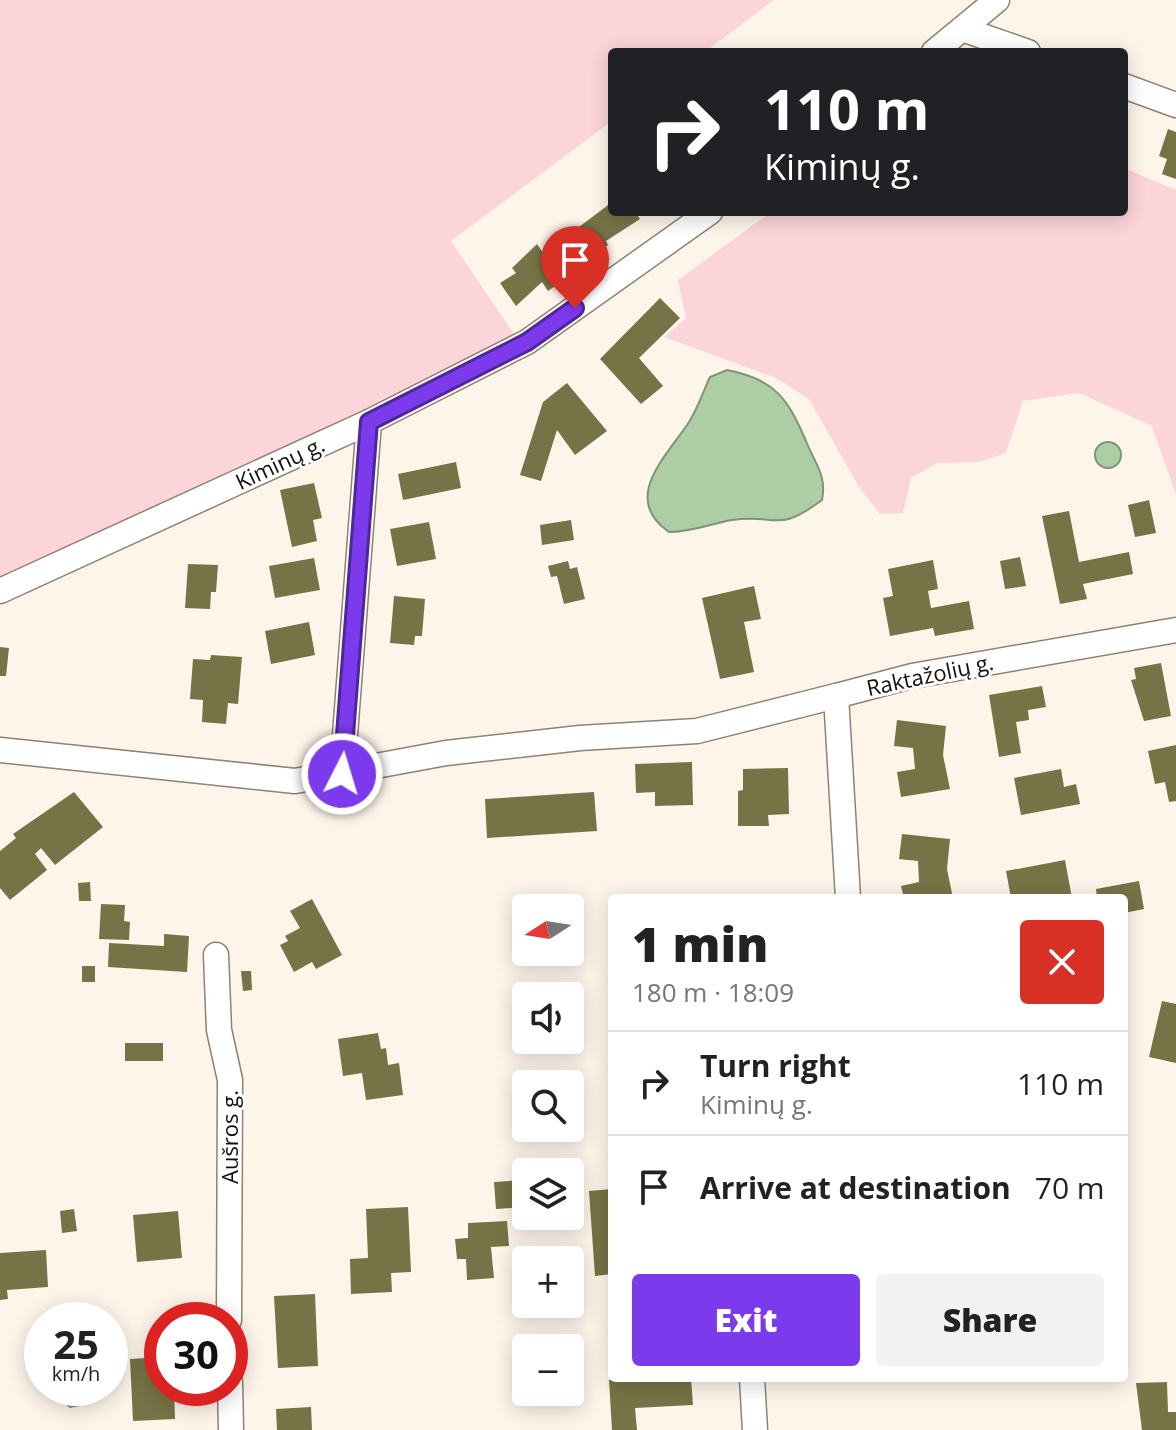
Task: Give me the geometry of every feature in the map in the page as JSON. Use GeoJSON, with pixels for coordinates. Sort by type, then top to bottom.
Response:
{"type":"FeatureCollection","features":[{"type":"Feature","properties":{"kind":"street"},"geometry":{"type":"LineString","coordinates":[[940,48],[965,30],[997,0]]}},
{"type":"Feature","properties":{"kind":"street"},"geometry":{"type":"LineString","coordinates":[[965,30],[1017,48]]}},
{"type":"Feature","properties":{"kind":"street"},"geometry":{"type":"LineString","coordinates":[[1128,87],[1176,105]]}},
{"type":"Feature","properties":{"kind":"street","name":"Kiminų g."},"geometry":{"type":"LineString","coordinates":[[0,591],[369,422],[527,342],[704,216]]}},
{"type":"Feature","properties":{"kind":"street"},"geometry":{"type":"LineString","coordinates":[[342,774],[369,422]]}},
{"type":"Feature","properties":{"kind":"street","name":"Raktažolių g."},"geometry":{"type":"LineString","coordinates":[[848,894],[836,696],[912,676],[1176,630]]}},
{"type":"Feature","properties":{"kind":"street"},"geometry":{"type":"LineString","coordinates":[[0,750],[295,781],[446,753],[580,738],[697,731],[836,696]]}},
{"type":"Feature","properties":{"kind":"street","name":"Aušros g."},"geometry":{"type":"LineString","coordinates":[[216,955],[219,1030],[230,1080],[229,1302]]}},
{"type":"Feature","properties":{"kind":"street"},"geometry":{"type":"LineString","coordinates":[[752,1382],[755,1430]]}},
{"type":"Feature","properties":{"kind":"street"},"geometry":{"type":"LineString","coordinates":[[230,1406],[231,1430]]}},
{"type":"Feature","properties":{"kind":"shaded area"},"geometry":{"type":"Polygon","coordinates":[[[0,0],[774,0],[710,48],[608,48],[608,124],[451,241],[518,340],[0,580],[0,0]]]}},
{"type":"Feature","properties":{"kind":"shaded area"},"geometry":{"type":"Polygon","coordinates":[[[1128,170],[1176,190],[1176,495],[1152,426],[1079,393],[1023,401],[1006,453],[979,462],[937,463],[911,478],[903,513],[880,514],[859,487],[809,399],[776,378],[664,337],[686,318],[678,280],[766,216],[1128,216],[1128,170]]]}},
{"type":"Feature","properties":{"kind":"shaded area"},"geometry":{"type":"Polygon","coordinates":[[[727,370],[757,379],[786,402],[819,470],[823,483],[822,500],[807,511],[785,520],[732,520],[669,532],[655,519],[648,505],[652,477],[692,417],[710,377],[727,370]]]}},
{"type":"Feature","properties":{"kind":"shaded area"},"geometry":{"type":"Polygon","coordinates":[[[1108,442],[1117,446],[1121,455],[1117,464],[1108,468],[1099,464],[1095,455],[1099,446],[1108,442]]]}},
{"type":"Feature","properties":{"kind":"building"},"geometry":{"type":"Polygon","coordinates":[[[1168,129],[1176,132],[1176,179],[1162,174],[1167,159],[1159,156],[1168,129]]]}},
{"type":"Feature","properties":{"kind":"building"},"geometry":{"type":"Polygon","coordinates":[[[608,205],[608,216],[638,216],[640,219],[606,241],[608,245],[596,253],[579,227],[608,205]]]}},
{"type":"Feature","properties":{"kind":"building"},"geometry":{"type":"Polygon","coordinates":[[[537,244],[562,281],[548,291],[542,282],[516,306],[500,283],[516,273],[512,268],[537,244]]]}},
{"type":"Feature","properties":{"kind":"building"},"geometry":{"type":"Polygon","coordinates":[[[660,298],[680,318],[639,358],[663,386],[641,404],[600,359],[660,298]]]}},
{"type":"Feature","properties":{"kind":"building"},"geometry":{"type":"Polygon","coordinates":[[[567,383],[607,431],[575,455],[557,430],[541,481],[520,475],[543,402],[567,383]]]}},
{"type":"Feature","properties":{"kind":"building"},"geometry":{"type":"Polygon","coordinates":[[[456,462],[461,488],[403,500],[398,474],[456,462]]]}},
{"type":"Feature","properties":{"kind":"building"},"geometry":{"type":"Polygon","coordinates":[[[314,483],[322,518],[313,520],[317,541],[292,547],[280,490],[314,483]]]}},
{"type":"Feature","properties":{"kind":"building"},"geometry":{"type":"Polygon","coordinates":[[[1149,500],[1156,533],[1135,537],[1128,505],[1149,500]]]}},
{"type":"Feature","properties":{"kind":"building"},"geometry":{"type":"Polygon","coordinates":[[[1069,511],[1079,562],[1129,552],[1133,574],[1083,584],[1087,599],[1060,604],[1042,516],[1069,511]]]}},
{"type":"Feature","properties":{"kind":"building"},"geometry":{"type":"Polygon","coordinates":[[[571,520],[574,540],[542,545],[540,525],[571,520]]]}},
{"type":"Feature","properties":{"kind":"building"},"geometry":{"type":"Polygon","coordinates":[[[429,522],[436,559],[397,566],[390,529],[429,522]]]}},
{"type":"Feature","properties":{"kind":"building"},"geometry":{"type":"Polygon","coordinates":[[[1020,557],[1026,586],[1005,589],[1000,561],[1020,557]]]}},
{"type":"Feature","properties":{"kind":"building"},"geometry":{"type":"Polygon","coordinates":[[[314,558],[320,590],[275,598],[269,566],[314,558]]]}},
{"type":"Feature","properties":{"kind":"building"},"geometry":{"type":"Polygon","coordinates":[[[933,560],[938,589],[928,591],[931,608],[969,601],[974,629],[935,636],[933,628],[890,636],[883,598],[893,596],[888,569],[933,560]]]}},
{"type":"Feature","properties":{"kind":"building"},"geometry":{"type":"Polygon","coordinates":[[[568,561],[570,569],[577,567],[585,599],[564,604],[557,576],[551,577],[548,566],[568,561]]]}},
{"type":"Feature","properties":{"kind":"building"},"geometry":{"type":"Polygon","coordinates":[[[188,564],[218,565],[216,592],[211,592],[210,609],[185,608],[188,564]]]}},
{"type":"Feature","properties":{"kind":"building"},"geometry":{"type":"Polygon","coordinates":[[[754,586],[761,619],[744,622],[754,672],[720,679],[702,598],[754,586]]]}},
{"type":"Feature","properties":{"kind":"building"},"geometry":{"type":"Polygon","coordinates":[[[394,596],[425,599],[422,636],[415,636],[414,645],[390,643],[394,596]]]}},
{"type":"Feature","properties":{"kind":"building"},"geometry":{"type":"Polygon","coordinates":[[[309,622],[315,655],[271,664],[265,631],[309,622]]]}},
{"type":"Feature","properties":{"kind":"building"},"geometry":{"type":"Polygon","coordinates":[[[0,647],[9,648],[6,676],[0,676],[0,647]]]}},
{"type":"Feature","properties":{"kind":"building"},"geometry":{"type":"Polygon","coordinates":[[[211,655],[242,657],[238,704],[228,703],[226,724],[202,722],[203,700],[190,699],[193,659],[210,660],[211,655]]]}},
{"type":"Feature","properties":{"kind":"building"},"geometry":{"type":"Polygon","coordinates":[[[1161,663],[1171,716],[1144,721],[1131,680],[1136,679],[1134,668],[1161,663]]]}},
{"type":"Feature","properties":{"kind":"building"},"geometry":{"type":"Polygon","coordinates":[[[1042,686],[1046,707],[1028,710],[1029,720],[1016,722],[1021,753],[999,757],[989,695],[1042,686]]]}},
{"type":"Feature","properties":{"kind":"building"},"geometry":{"type":"Polygon","coordinates":[[[897,720],[946,726],[943,755],[950,789],[901,797],[897,772],[915,769],[913,748],[894,746],[897,720]]]}},
{"type":"Feature","properties":{"kind":"building"},"geometry":{"type":"Polygon","coordinates":[[[1176,745],[1176,801],[1169,802],[1165,782],[1155,784],[1148,751],[1176,745]]]}},
{"type":"Feature","properties":{"kind":"building"},"geometry":{"type":"Polygon","coordinates":[[[692,762],[693,805],[655,806],[655,792],[636,793],[635,764],[692,762]]]}},
{"type":"Feature","properties":{"kind":"building"},"geometry":{"type":"Polygon","coordinates":[[[788,768],[789,814],[768,815],[769,826],[738,826],[738,791],[743,790],[743,769],[788,768]]]}},
{"type":"Feature","properties":{"kind":"building"},"geometry":{"type":"Polygon","coordinates":[[[1061,769],[1064,787],[1076,784],[1080,804],[1021,815],[1014,778],[1061,769]]]}},
{"type":"Feature","properties":{"kind":"building"},"geometry":{"type":"Polygon","coordinates":[[[74,792],[103,827],[55,865],[41,848],[35,854],[47,870],[10,900],[0,888],[0,851],[16,838],[13,834],[74,792]]]}},
{"type":"Feature","properties":{"kind":"building"},"geometry":{"type":"Polygon","coordinates":[[[594,792],[597,831],[487,838],[485,799],[594,792]]]}},
{"type":"Feature","properties":{"kind":"building"},"geometry":{"type":"Polygon","coordinates":[[[902,834],[950,839],[947,869],[952,894],[903,894],[901,886],[919,882],[918,861],[899,859],[902,834]]]}},
{"type":"Feature","properties":{"kind":"building"},"geometry":{"type":"Polygon","coordinates":[[[1065,860],[1071,894],[1010,894],[1006,871],[1065,860]]]}},
{"type":"Feature","properties":{"kind":"building"},"geometry":{"type":"Polygon","coordinates":[[[1139,881],[1144,909],[1128,912],[1128,894],[1097,894],[1096,889],[1139,881]]]}},
{"type":"Feature","properties":{"kind":"building"},"geometry":{"type":"Polygon","coordinates":[[[90,882],[91,901],[79,901],[78,883],[90,882]]]}},
{"type":"Feature","properties":{"kind":"building"},"geometry":{"type":"Polygon","coordinates":[[[312,899],[342,955],[316,969],[312,962],[294,972],[280,945],[288,941],[285,936],[300,928],[290,911],[312,899]]]}},
{"type":"Feature","properties":{"kind":"building"},"geometry":{"type":"Polygon","coordinates":[[[101,904],[125,905],[124,921],[130,922],[129,940],[99,939],[101,904]]]}},
{"type":"Feature","properties":{"kind":"building"},"geometry":{"type":"Polygon","coordinates":[[[164,934],[189,936],[187,972],[108,967],[109,943],[164,946],[164,934]]]}},
{"type":"Feature","properties":{"kind":"building"},"geometry":{"type":"Polygon","coordinates":[[[82,966],[95,966],[95,982],[82,982],[82,966]]]}},
{"type":"Feature","properties":{"kind":"building"},"geometry":{"type":"Polygon","coordinates":[[[241,971],[251,971],[252,990],[243,991],[241,971]]]}},
{"type":"Feature","properties":{"kind":"building"},"geometry":{"type":"Polygon","coordinates":[[[1162,1001],[1176,1004],[1176,1063],[1149,1057],[1162,1001]]]}},
{"type":"Feature","properties":{"kind":"building"},"geometry":{"type":"Polygon","coordinates":[[[378,1033],[381,1049],[386,1048],[388,1065],[399,1063],[403,1095],[366,1100],[362,1073],[343,1076],[338,1039],[378,1033]]]}},
{"type":"Feature","properties":{"kind":"building"},"geometry":{"type":"Polygon","coordinates":[[[125,1043],[163,1043],[163,1061],[125,1061],[125,1043]]]}},
{"type":"Feature","properties":{"kind":"building"},"geometry":{"type":"Polygon","coordinates":[[[512,1181],[512,1208],[496,1209],[494,1182],[512,1181]]]}},
{"type":"Feature","properties":{"kind":"building"},"geometry":{"type":"Polygon","coordinates":[[[608,1189],[608,1274],[595,1276],[589,1191],[608,1189]]]}},
{"type":"Feature","properties":{"kind":"building"},"geometry":{"type":"Polygon","coordinates":[[[408,1207],[411,1272],[391,1273],[392,1292],[351,1294],[350,1259],[368,1258],[366,1209],[408,1207]]]}},
{"type":"Feature","properties":{"kind":"building"},"geometry":{"type":"Polygon","coordinates":[[[74,1209],[77,1231],[62,1233],[60,1211],[74,1209]]]}},
{"type":"Feature","properties":{"kind":"building"},"geometry":{"type":"Polygon","coordinates":[[[178,1211],[182,1258],[137,1262],[133,1215],[178,1211]]]}},
{"type":"Feature","properties":{"kind":"building"},"geometry":{"type":"Polygon","coordinates":[[[507,1221],[509,1246],[491,1247],[494,1278],[467,1280],[466,1259],[457,1259],[455,1239],[468,1238],[468,1223],[507,1221]]]}},
{"type":"Feature","properties":{"kind":"building"},"geometry":{"type":"Polygon","coordinates":[[[46,1250],[48,1287],[7,1290],[8,1299],[0,1300],[0,1253],[46,1250]]]}},
{"type":"Feature","properties":{"kind":"building"},"geometry":{"type":"Polygon","coordinates":[[[315,1294],[318,1366],[278,1368],[274,1296],[315,1294]]]}},
{"type":"Feature","properties":{"kind":"building"},"geometry":{"type":"Polygon","coordinates":[[[144,1358],[144,1406],[175,1406],[175,1419],[133,1421],[130,1359],[144,1358]]]}},
{"type":"Feature","properties":{"kind":"building"},"geometry":{"type":"Polygon","coordinates":[[[609,1382],[691,1382],[693,1405],[635,1408],[637,1430],[612,1430],[609,1382]]]}},
{"type":"Feature","properties":{"kind":"building"},"geometry":{"type":"Polygon","coordinates":[[[1167,1382],[1168,1412],[1176,1412],[1176,1430],[1142,1430],[1136,1383],[1167,1382]]]}},
{"type":"Feature","properties":{"kind":"building"},"geometry":{"type":"Polygon","coordinates":[[[311,1407],[312,1430],[277,1430],[276,1409],[311,1407]]]}},
{"type":"Feature","properties":{"kind":"route"},"geometry":{"type":"LineString","coordinates":[[342,774],[369,422],[527,342],[575,308]]}}]}
